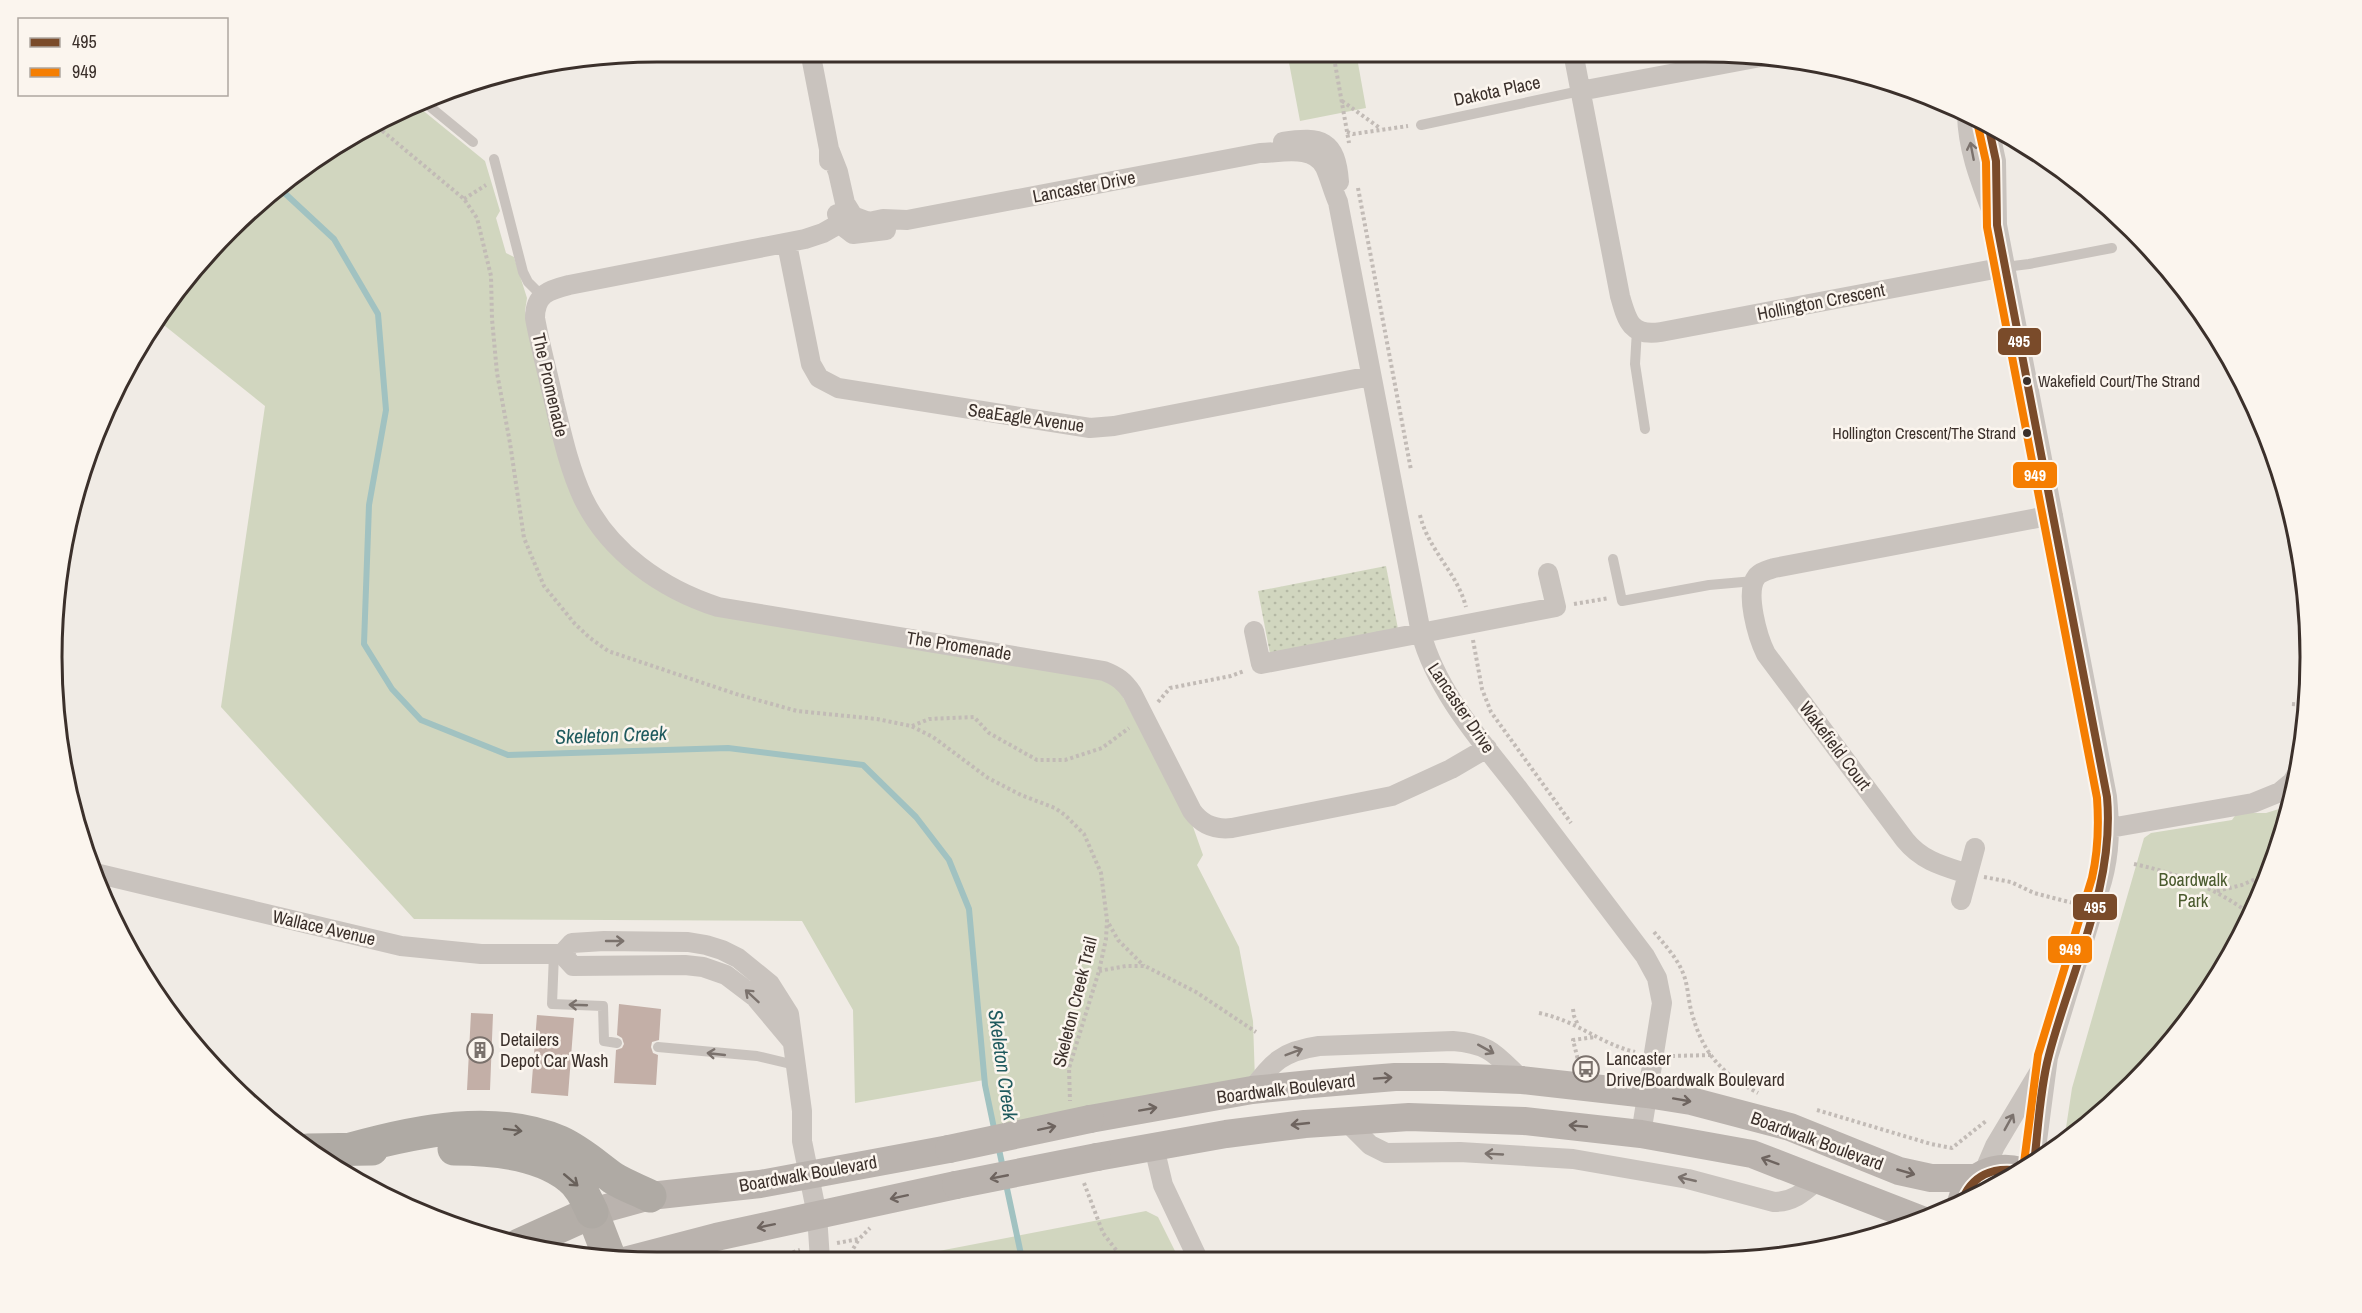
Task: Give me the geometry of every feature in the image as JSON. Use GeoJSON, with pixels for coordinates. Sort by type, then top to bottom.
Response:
{"type":"FeatureCollection","features":[{"type":"Feature","properties":{"kind":"highway"},"geometry":{"type":"LineString","coordinates":[[351,1149],[391,1138],[456,1128],[500,1128],[523,1131],[559,1141],[584,1155],[615,1179],[650,1196]]}},
{"type":"Feature","properties":{"kind":"highway"},"geometry":{"type":"LineString","coordinates":[[324,1150],[486,1149],[538,1161],[568,1176],[578,1186],[592,1212],[606,1249]]}},
{"type":"Feature","properties":{"kind":"highway"},"geometry":{"type":"LineString","coordinates":[[534,1238],[592,1212]]}},
{"type":"Feature","properties":{"kind":"main road","name":"Boardwalk Boulevard"},"geometry":{"type":"LineString","coordinates":[[592,1212],[650,1196],[760,1184],[948,1149],[1081,1114],[1252,1090],[1395,1077],[1522,1080],[1691,1101],[1790,1127],[1899,1171],[1918,1176],[1980,1176],[1994,1169],[2009,1168]]}},
{"type":"Feature","properties":{"kind":"main road","name":"Boardwalk Boulevard"},"geometry":{"type":"LineString","coordinates":[[654,1252],[956,1185],[1098,1157],[1247,1131],[1345,1120],[1409,1117],[1515,1120],[1641,1134],[1752,1154],[1910,1215]]}},
{"type":"Feature","properties":{"kind":"main road"},"geometry":{"type":"LineString","coordinates":[[1966,1192],[1980,1176]]}},
{"type":"Feature","properties":{"kind":"street"},"geometry":{"type":"LineString","coordinates":[[542,297],[569,285],[788,244],[819,235],[847,220],[838,172],[829,149],[812,62]]}},
{"type":"Feature","properties":{"kind":"street"},"geometry":{"type":"LineString","coordinates":[[1575,62],[1620,296],[1629,323],[1637,330]]}},
{"type":"Feature","properties":{"kind":"street"},"geometry":{"type":"LineString","coordinates":[[1580,91],[1731,63]]}},
{"type":"Feature","properties":{"kind":"street"},"geometry":{"type":"LineString","coordinates":[[1968,123],[1973,161],[1997,225],[2107,797],[2110,828],[2107,861],[2094,910],[2048,1057],[2036,1151]]}},
{"type":"Feature","properties":{"kind":"street"},"geometry":{"type":"LineString","coordinates":[[1990,134],[1996,161],[1997,225]]}},
{"type":"Feature","properties":{"kind":"street","name":"Lancaster Drive"},"geometry":{"type":"LineString","coordinates":[[847,220],[869,222],[883,219],[908,220],[1260,153],[1303,151],[1311,154],[1325,168],[1338,202],[1421,633],[1433,670],[1487,748],[1645,956],[1660,989],[1661,1017],[1653,1053],[1641,1134]]}},
{"type":"Feature","properties":{"kind":"street","name":"SeaEagle Avenue"},"geometry":{"type":"LineString","coordinates":[[788,244],[811,364],[819,378],[838,388],[1090,428],[1125,424],[1371,376]]}},
{"type":"Feature","properties":{"kind":"street","name":"Hollington Crescent"},"geometry":{"type":"LineString","coordinates":[[1637,330],[1652,334],[1661,333],[2005,267]]}},
{"type":"Feature","properties":{"kind":"street","name":"The Promenade"},"geometry":{"type":"LineString","coordinates":[[542,297],[535,307],[536,325],[563,440],[584,499],[610,538],[645,571],[687,596],[718,607],[1104,671],[1116,675],[1151,710],[1192,811],[1203,823],[1217,828],[1243,826],[1392,796],[1451,769],[1487,748]]}},
{"type":"Feature","properties":{"kind":"street"},"geometry":{"type":"LineString","coordinates":[[1754,581],[1760,573],[1774,568],[2053,515]]}},
{"type":"Feature","properties":{"kind":"street"},"geometry":{"type":"LineString","coordinates":[[1254,631],[1261,664],[1470,624],[1556,607],[1548,573]]}},
{"type":"Feature","properties":{"kind":"street","name":"Wakefield Court"},"geometry":{"type":"LineString","coordinates":[[1754,581],[1752,603],[1766,654],[1912,849],[1935,863],[1965,888]]}},
{"type":"Feature","properties":{"kind":"street"},"geometry":{"type":"LineString","coordinates":[[2110,828],[2253,802],[2280,792],[2285,787]]}},
{"type":"Feature","properties":{"kind":"street"},"geometry":{"type":"LineString","coordinates":[[2253,802],[2269,806],[2282,801]]}},
{"type":"Feature","properties":{"kind":"street"},"geometry":{"type":"LineString","coordinates":[[1965,888],[1975,848]]}},
{"type":"Feature","properties":{"kind":"street","name":"Wallace Avenue"},"geometry":{"type":"LineString","coordinates":[[103,875],[401,946],[481,954],[558,954],[572,943],[688,942],[722,950],[756,971],[770,984],[789,1014],[802,1111],[802,1141],[817,1215],[819,1252]]}},
{"type":"Feature","properties":{"kind":"street"},"geometry":{"type":"LineString","coordinates":[[1252,1090],[1268,1068],[1279,1059],[1301,1048],[1453,1041],[1484,1046],[1522,1080]]}},
{"type":"Feature","properties":{"kind":"street"},"geometry":{"type":"LineString","coordinates":[[1980,1176],[1995,1146],[2048,1057]]}},
{"type":"Feature","properties":{"kind":"street"},"geometry":{"type":"LineString","coordinates":[[1345,1120],[1370,1145],[1386,1153],[1460,1152],[1573,1159],[1688,1179],[1774,1202],[1784,1202],[1795,1198],[1819,1179]]}},
{"type":"Feature","properties":{"kind":"street"},"geometry":{"type":"LineString","coordinates":[[1154,1147],[1163,1185],[1195,1252]]}},
{"type":"Feature","properties":{"kind":"lane","name":"Dakota Place"},"geometry":{"type":"LineString","coordinates":[[1421,125],[1580,91]]}},
{"type":"Feature","properties":{"kind":"lane"},"geometry":{"type":"LineString","coordinates":[[430,107],[473,142]]}},
{"type":"Feature","properties":{"kind":"lane"},"geometry":{"type":"LineString","coordinates":[[494,159],[524,272],[528,282],[542,297]]}},
{"type":"Feature","properties":{"kind":"lane"},"geometry":{"type":"LineString","coordinates":[[2005,267],[2112,248]]}},
{"type":"Feature","properties":{"kind":"lane"},"geometry":{"type":"LineString","coordinates":[[1637,330],[1635,364],[1646,429]]}},
{"type":"Feature","properties":{"kind":"lane"},"geometry":{"type":"LineString","coordinates":[[1613,559],[1622,601],[1709,585],[1754,581]]}},
{"type":"Feature","properties":{"kind":"lane"},"geometry":{"type":"LineString","coordinates":[[558,954],[552,1004],[603,1006],[604,1041],[616,1043]]}},
{"type":"Feature","properties":{"kind":"lane"},"geometry":{"type":"LineString","coordinates":[[658,1047],[757,1056],[795,1065]]}},
{"type":"Feature","properties":{"kind":"path"},"geometry":{"type":"LineString","coordinates":[[1335,62],[1351,152]]}},
{"type":"Feature","properties":{"kind":"path"},"geometry":{"type":"LineString","coordinates":[[1341,101],[1381,129]]}},
{"type":"Feature","properties":{"kind":"path"},"geometry":{"type":"LineString","coordinates":[[1347,132],[1353,134],[1421,125]]}},
{"type":"Feature","properties":{"kind":"path"},"geometry":{"type":"LineString","coordinates":[[381,129],[464,199],[499,179]]}},
{"type":"Feature","properties":{"kind":"path"},"geometry":{"type":"LineString","coordinates":[[1357,184],[1412,473]]}},
{"type":"Feature","properties":{"kind":"path"},"geometry":{"type":"LineString","coordinates":[[1419,507],[1429,542],[1458,583],[1470,624],[1482,689],[1491,712],[1574,827]]}},
{"type":"Feature","properties":{"kind":"path"},"geometry":{"type":"LineString","coordinates":[[1556,607],[1621,596]]}},
{"type":"Feature","properties":{"kind":"path"},"geometry":{"type":"LineString","coordinates":[[911,726],[929,719],[974,717],[989,733],[1037,760],[1065,760],[1102,748],[1151,710],[1170,688],[1231,676],[1261,664]]}},
{"type":"Feature","properties":{"kind":"path"},"geometry":{"type":"LineString","coordinates":[[2292,704],[2298,704]]}},
{"type":"Feature","properties":{"kind":"path"},"geometry":{"type":"LineString","coordinates":[[2134,864],[2159,870],[2217,892],[2244,910]]}},
{"type":"Feature","properties":{"kind":"path"},"geometry":{"type":"LineString","coordinates":[[1965,888],[1974,877],[1991,878],[2011,882],[2034,893],[2118,917]]}},
{"type":"Feature","properties":{"kind":"path"},"geometry":{"type":"LineString","coordinates":[[2217,892],[2257,878]]}},
{"type":"Feature","properties":{"kind":"path","name":"Skeleton Creek Trail"},"geometry":{"type":"LineString","coordinates":[[1081,1114],[1069,1068],[1099,971],[1106,939],[1107,920],[1118,940],[1144,966]]}},
{"type":"Feature","properties":{"kind":"path"},"geometry":{"type":"LineString","coordinates":[[1652,931],[1680,966],[1685,976],[1699,1033],[1711,1055],[1729,1076],[1763,1095]]}},
{"type":"Feature","properties":{"kind":"path"},"geometry":{"type":"LineString","coordinates":[[1099,971],[1126,966],[1144,966],[1196,992],[1256,1032]]}},
{"type":"Feature","properties":{"kind":"path"},"geometry":{"type":"LineString","coordinates":[[1573,1009],[1580,1026]]}},
{"type":"Feature","properties":{"kind":"path"},"geometry":{"type":"LineString","coordinates":[[1539,1013],[1568,1021],[1621,1049],[1644,1055],[1653,1053],[1678,1057],[1711,1055]]}},
{"type":"Feature","properties":{"kind":"path"},"geometry":{"type":"LineString","coordinates":[[1584,1086],[1573,1040],[1595,1037]]}},
{"type":"Feature","properties":{"kind":"path"},"geometry":{"type":"LineString","coordinates":[[1808,1108],[1930,1144],[1952,1148],[1988,1120]]}},
{"type":"Feature","properties":{"kind":"path"},"geometry":{"type":"LineString","coordinates":[[1083,1182],[1103,1233],[1118,1252]]}},
{"type":"Feature","properties":{"kind":"path"},"geometry":{"type":"LineString","coordinates":[[851,1252],[859,1239]]}},
{"type":"Feature","properties":{"kind":"green space"},"geometry":{"type":"Polygon","coordinates":[[[1289,62],[1358,62],[1366,108],[1300,121],[1289,62]]]}},
{"type":"Feature","properties":{"kind":"green space"},"geometry":{"type":"Polygon","coordinates":[[[422,110],[485,161],[500,211],[496,218],[506,253],[514,257],[527,298],[525,311],[558,453],[655,586],[1100,679],[1118,688],[1192,824],[1203,855],[1197,865],[1239,947],[1253,1021],[1255,1081],[994,1127],[984,1080],[855,1103],[853,1010],[802,921],[414,919],[221,707],[265,406],[163,324],[209,264],[264,209],[294,184],[359,141],[422,110]]]}},
{"type":"Feature","properties":{"kind":"green space"},"geometry":{"type":"Polygon","coordinates":[[[1386,566],[1398,629],[1270,654],[1258,591],[1386,566]]]}},
{"type":"Feature","properties":{"kind":"green space","name":"Boardwalk Park"},"geometry":{"type":"Polygon","coordinates":[[[2280,809],[2269,848],[2255,884],[2221,954],[2178,1019],[2153,1049],[2098,1104],[2066,1131],[2072,1088],[2144,838],[2151,833],[2232,820],[2237,813],[2266,813],[2280,809]]]}},
{"type":"Feature","properties":{"kind":"green space"},"geometry":{"type":"Polygon","coordinates":[[[1146,1211],[1158,1217],[1176,1252],[933,1252],[1146,1211]]]}},
{"type":"Feature","properties":{"kind":"building"},"geometry":{"type":"Polygon","coordinates":[[[619,1004],[661,1009],[659,1040],[652,1042],[651,1047],[653,1053],[658,1055],[656,1085],[614,1083],[616,1050],[622,1048],[624,1044],[622,1038],[617,1035],[619,1004]]]}},
{"type":"Feature","properties":{"kind":"building","name":"Detailers Depot Car Wash"},"geometry":{"type":"Polygon","coordinates":[[[471,1013],[493,1014],[490,1090],[467,1090],[471,1013]]]}},
{"type":"Feature","properties":{"kind":"building"},"geometry":{"type":"Polygon","coordinates":[[[537,1015],[574,1018],[568,1096],[531,1093],[537,1015]]]}},
{"type":"Feature","properties":{"kind":"waterway","name":"Skeleton Creek"},"geometry":{"type":"LineString","coordinates":[[284,192],[334,239],[378,314],[386,410],[369,505],[364,644],[392,689],[421,720],[508,755],[728,748],[863,765],[916,817],[949,860],[969,909],[985,1085],[995,1133]]}},
{"type":"Feature","properties":{"kind":"waterway","name":"Skeleton Creek"},"geometry":{"type":"LineString","coordinates":[[998,1145],[1003,1168]]}},
{"type":"Feature","properties":{"kind":"waterway","name":"Skeleton Creek"},"geometry":{"type":"LineString","coordinates":[[1006,1184],[1021,1252]]}},
{"type":"Feature","properties":{"kind":"transit line","name":"949"},"geometry":{"type":"LineString","coordinates":[[1978,128],[1986,162],[1987,227],[2098,808],[2097,849],[2092,878],[2038,1055],[2025,1158]]}},
{"type":"Feature","properties":{"kind":"transit line","name":"495"},"geometry":{"type":"LineString","coordinates":[[1990,134],[1996,161],[1997,225],[2107,797],[2108,830],[2098,895],[2046,1068],[2035,1151]]}},
{"type":"Feature","properties":{"kind":"transit line","name":"495"},"geometry":{"type":"LineString","coordinates":[[1966,1191],[1984,1175],[2006,1170]]}},
{"type":"Feature","properties":{"kind":"place","name":"Wakefield Court/The Strand"},"geometry":{"type":"Point","coordinates":[2027,381]}},
{"type":"Feature","properties":{"kind":"place","name":"Hollington Crescent/The Strand"},"geometry":{"type":"Point","coordinates":[2027,433]}},
{"type":"Feature","properties":{"kind":"place","name":"Detailers Depot Car Wash"},"geometry":{"type":"Point","coordinates":[480,1050]}},
{"type":"Feature","properties":{"kind":"place","name":"Lancaster Drive/Boardwalk Boulevard"},"geometry":{"type":"Point","coordinates":[1586,1069]}}]}
